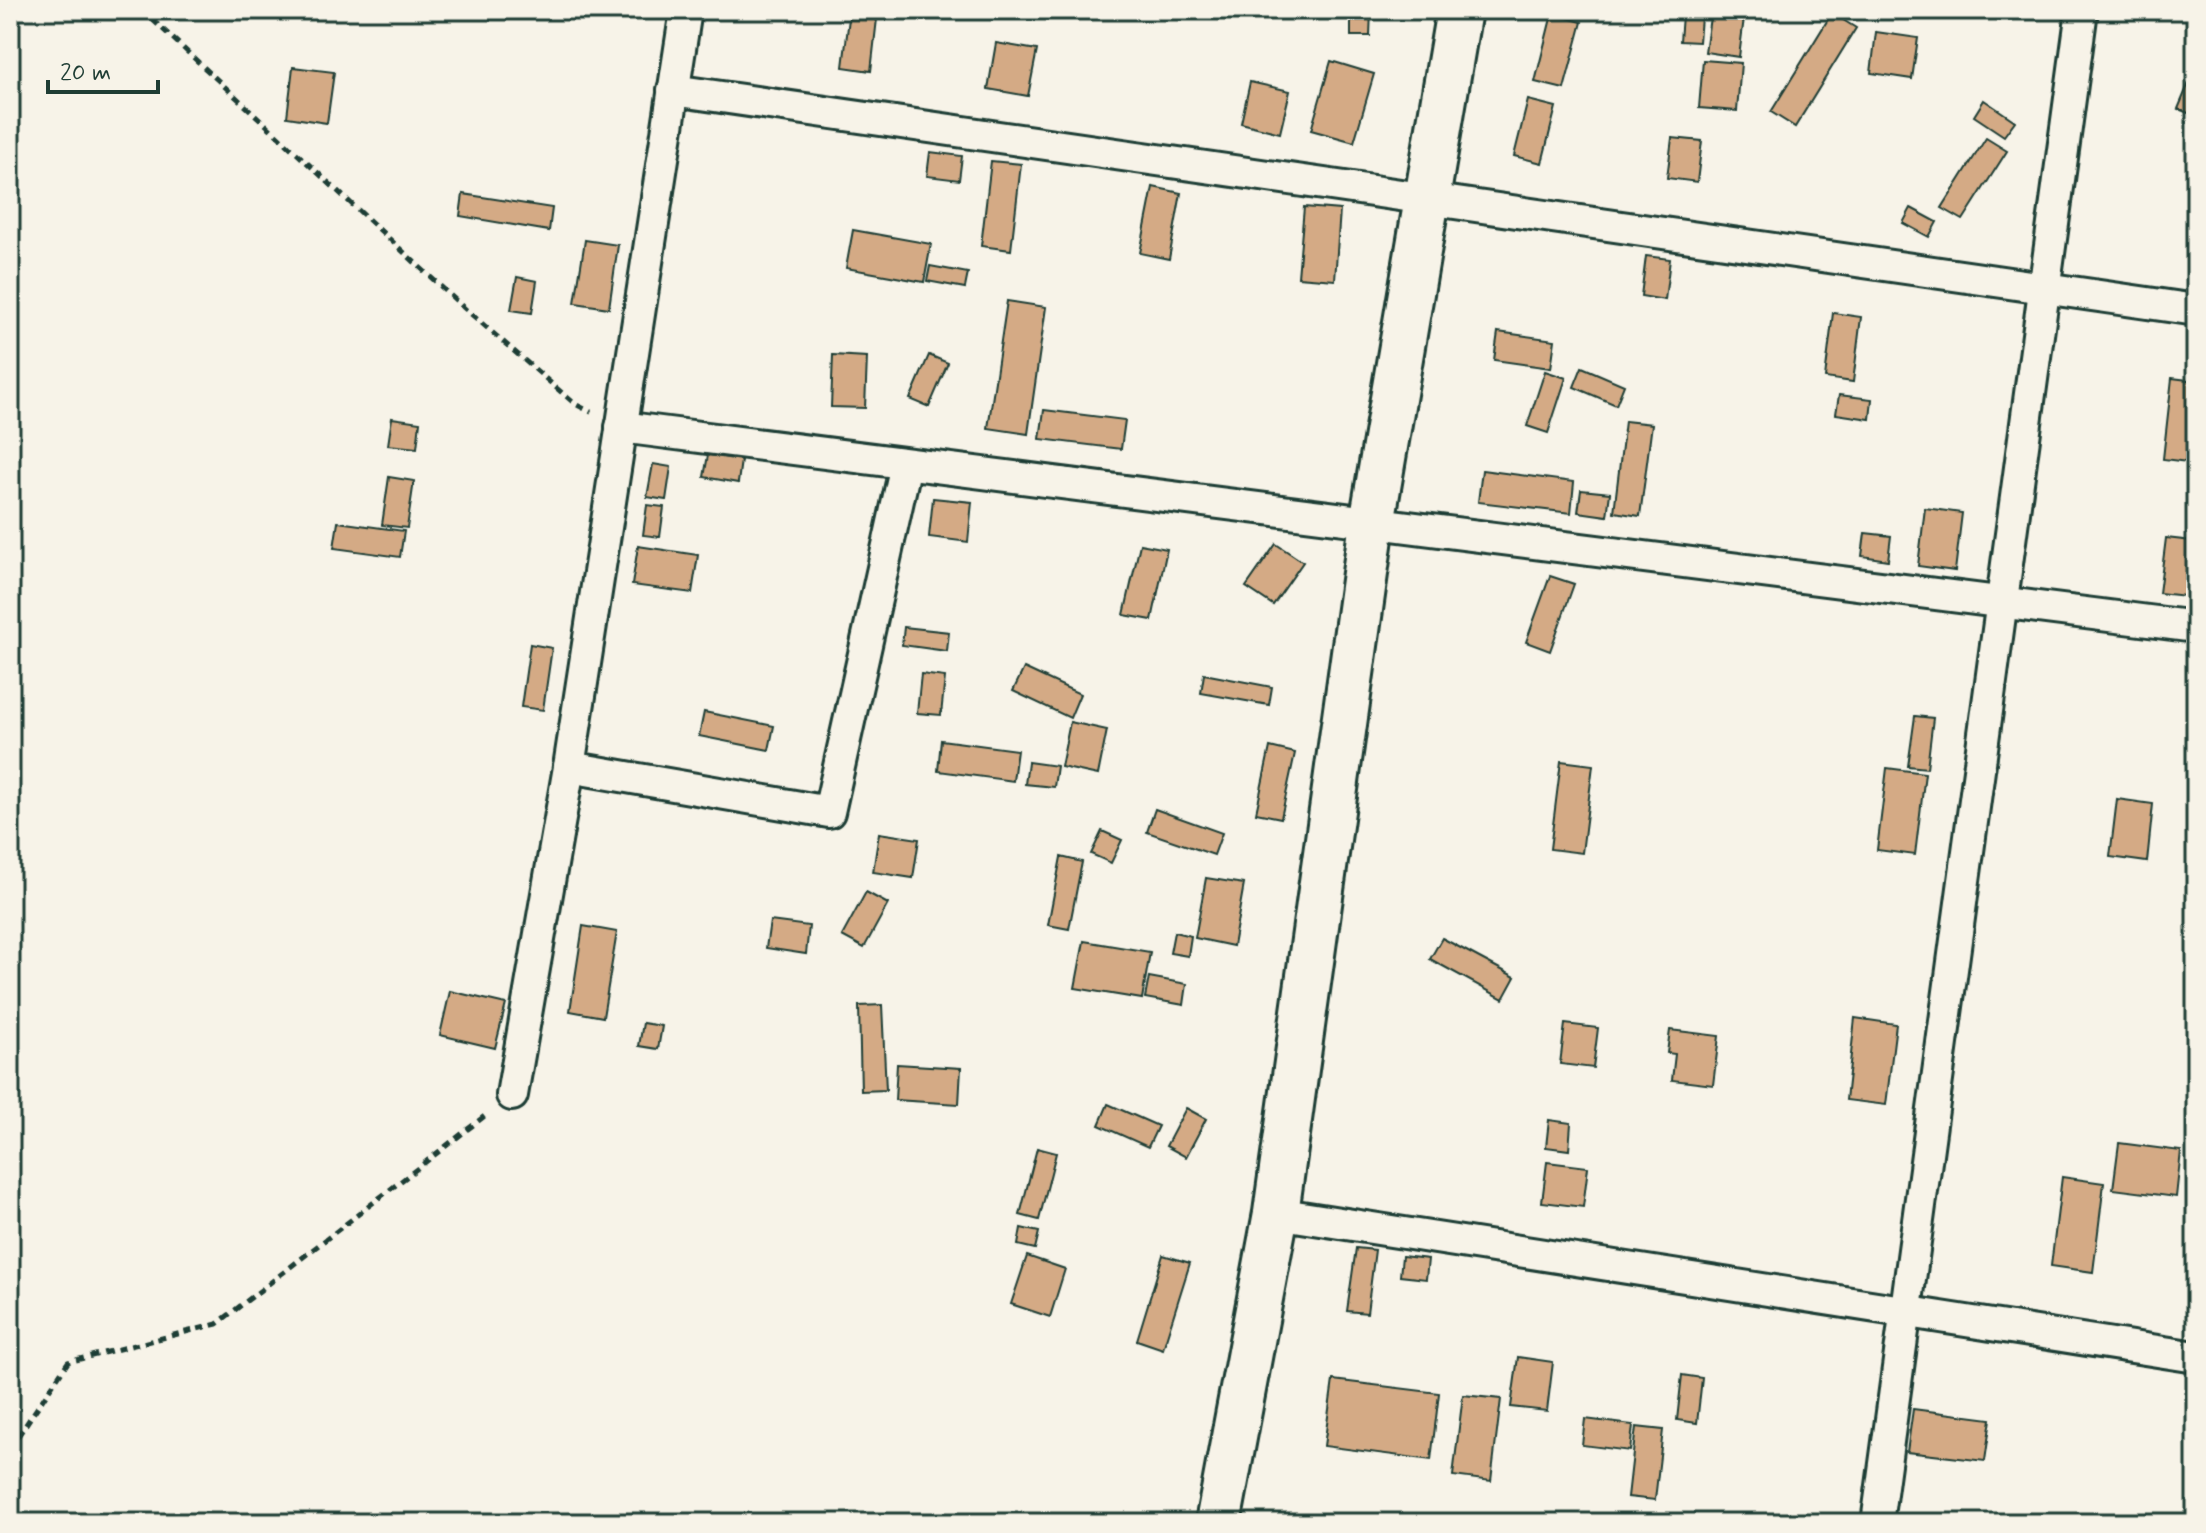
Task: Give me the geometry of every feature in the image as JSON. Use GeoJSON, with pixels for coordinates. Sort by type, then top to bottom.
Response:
{"type":"FeatureCollection","features":[{"type":"Feature","properties":{"kind":"main road"},"geometry":{"type":"LineString","coordinates":[[1218,1523],[1276,1213],[1372,523],[1459,10]]}},
{"type":"Feature","properties":{"kind":"street"},"geometry":{"type":"LineString","coordinates":[[512,1095],[569,767],[686,10]]}},
{"type":"Feature","properties":{"kind":"street"},"geometry":{"type":"LineString","coordinates":[[1877,1523],[2082,10]]}},
{"type":"Feature","properties":{"kind":"street"},"geometry":{"type":"LineString","coordinates":[[673,90],[2196,310]]}},
{"type":"Feature","properties":{"kind":"street"},"geometry":{"type":"LineString","coordinates":[[621,427],[2196,627]]}},
{"type":"Feature","properties":{"kind":"street"},"geometry":{"type":"LineString","coordinates":[[569,767],[829,812],[906,464]]}},
{"type":"Feature","properties":{"kind":"street"},"geometry":{"type":"LineString","coordinates":[[1276,1213],[2196,1357]]}},
{"type":"Feature","properties":{"kind":"path"},"geometry":{"type":"LineString","coordinates":[[142,10],[463,307],[575,404],[621,427]]}},
{"type":"Feature","properties":{"kind":"path"},"geometry":{"type":"LineString","coordinates":[[10,1448],[68,1362],[217,1324],[512,1095]]}},
{"type":"Feature","properties":{"kind":"building"},"geometry":{"type":"Polygon","coordinates":[[[850,10],[878,10],[871,71],[843,67],[850,10]]]}},
{"type":"Feature","properties":{"kind":"building"},"geometry":{"type":"Polygon","coordinates":[[[1154,10],[1201,10],[1200,18],[1154,10]]]}},
{"type":"Feature","properties":{"kind":"building"},"geometry":{"type":"Polygon","coordinates":[[[1351,10],[1371,10],[1370,36],[1351,36],[1351,10]]]}},
{"type":"Feature","properties":{"kind":"building"},"geometry":{"type":"Polygon","coordinates":[[[1711,10],[1745,10],[1739,57],[1705,52],[1711,10]]]}},
{"type":"Feature","properties":{"kind":"building"},"geometry":{"type":"Polygon","coordinates":[[[1878,10],[1899,10],[1897,19],[1877,15],[1878,10]]]}},
{"type":"Feature","properties":{"kind":"building"},"geometry":{"type":"Polygon","coordinates":[[[1832,13],[1856,28],[1795,127],[1771,112],[1832,13]]]}},
{"type":"Feature","properties":{"kind":"building"},"geometry":{"type":"Polygon","coordinates":[[[1552,14],[1582,22],[1564,89],[1535,82],[1552,14]]]}},
{"type":"Feature","properties":{"kind":"building"},"geometry":{"type":"Polygon","coordinates":[[[1682,15],[1701,17],[1699,42],[1680,41],[1682,15]]]}},
{"type":"Feature","properties":{"kind":"building"},"geometry":{"type":"Polygon","coordinates":[[[1876,32],[1918,38],[1912,79],[1871,73],[1876,32]]]}},
{"type":"Feature","properties":{"kind":"building"},"geometry":{"type":"Polygon","coordinates":[[[996,43],[1037,50],[1028,96],[988,89],[996,43]]]}},
{"type":"Feature","properties":{"kind":"building"},"geometry":{"type":"Polygon","coordinates":[[[1703,60],[1741,63],[1737,111],[1699,108],[1703,60]]]}},
{"type":"Feature","properties":{"kind":"building"},"geometry":{"type":"Polygon","coordinates":[[[1331,61],[1374,74],[1354,142],[1311,130],[1331,61]]]}},
{"type":"Feature","properties":{"kind":"building"},"geometry":{"type":"Polygon","coordinates":[[[2196,66],[2196,116],[2178,109],[2196,66]]]}},
{"type":"Feature","properties":{"kind":"building"},"geometry":{"type":"Polygon","coordinates":[[[293,67],[334,72],[327,123],[287,117],[293,67]]]}},
{"type":"Feature","properties":{"kind":"building"},"geometry":{"type":"Polygon","coordinates":[[[1250,82],[1290,91],[1280,133],[1241,123],[1250,82]]]}},
{"type":"Feature","properties":{"kind":"building"},"geometry":{"type":"Polygon","coordinates":[[[1528,100],[1556,107],[1542,163],[1514,156],[1528,100]]]}},
{"type":"Feature","properties":{"kind":"building"},"geometry":{"type":"Polygon","coordinates":[[[1984,100],[2015,121],[2004,136],[1974,116],[1984,100]]]}},
{"type":"Feature","properties":{"kind":"building"},"geometry":{"type":"Polygon","coordinates":[[[1672,138],[1702,141],[1697,182],[1667,178],[1672,138]]]}},
{"type":"Feature","properties":{"kind":"building"},"geometry":{"type":"Polygon","coordinates":[[[1986,138],[2007,151],[1963,220],[1942,208],[1986,138]]]}},
{"type":"Feature","properties":{"kind":"building"},"geometry":{"type":"Polygon","coordinates":[[[930,152],[962,156],[959,180],[927,176],[930,152]]]}},
{"type":"Feature","properties":{"kind":"building"},"geometry":{"type":"Polygon","coordinates":[[[991,161],[1021,164],[1011,250],[981,246],[991,161]]]}},
{"type":"Feature","properties":{"kind":"building"},"geometry":{"type":"Polygon","coordinates":[[[1153,187],[1181,193],[1169,259],[1140,253],[1153,187]]]}},
{"type":"Feature","properties":{"kind":"building"},"geometry":{"type":"Polygon","coordinates":[[[463,194],[552,208],[549,231],[460,216],[463,194]]]}},
{"type":"Feature","properties":{"kind":"building"},"geometry":{"type":"Polygon","coordinates":[[[1304,207],[1340,210],[1335,280],[1298,277],[1304,207]]]}},
{"type":"Feature","properties":{"kind":"building"},"geometry":{"type":"Polygon","coordinates":[[[1911,208],[1937,222],[1929,237],[1903,223],[1911,208]]]}},
{"type":"Feature","properties":{"kind":"building"},"geometry":{"type":"Polygon","coordinates":[[[853,230],[931,244],[924,282],[846,268],[853,230]]]}},
{"type":"Feature","properties":{"kind":"building"},"geometry":{"type":"Polygon","coordinates":[[[585,240],[618,245],[609,308],[575,303],[585,240]]]}},
{"type":"Feature","properties":{"kind":"building"},"geometry":{"type":"Polygon","coordinates":[[[1646,256],[1670,259],[1665,300],[1641,296],[1646,256]]]}},
{"type":"Feature","properties":{"kind":"building"},"geometry":{"type":"Polygon","coordinates":[[[930,266],[968,273],[965,288],[927,281],[930,266]]]}},
{"type":"Feature","properties":{"kind":"building"},"geometry":{"type":"Polygon","coordinates":[[[517,277],[537,281],[532,313],[511,310],[517,277]]]}},
{"type":"Feature","properties":{"kind":"building"},"geometry":{"type":"Polygon","coordinates":[[[1007,301],[1046,307],[1028,434],[988,428],[1007,301]]]}},
{"type":"Feature","properties":{"kind":"building"},"geometry":{"type":"Polygon","coordinates":[[[1833,313],[1861,317],[1853,382],[1825,378],[1833,313]]]}},
{"type":"Feature","properties":{"kind":"building"},"geometry":{"type":"Polygon","coordinates":[[[1498,332],[1555,340],[1551,368],[1494,360],[1498,332]]]}},
{"type":"Feature","properties":{"kind":"building"},"geometry":{"type":"Polygon","coordinates":[[[833,355],[867,357],[865,408],[831,407],[833,355]]]}},
{"type":"Feature","properties":{"kind":"building"},"geometry":{"type":"Polygon","coordinates":[[[929,355],[948,363],[929,407],[910,399],[929,355]]]}},
{"type":"Feature","properties":{"kind":"building"},"geometry":{"type":"Polygon","coordinates":[[[1582,367],[1624,385],[1616,405],[1574,387],[1582,367]]]}},
{"type":"Feature","properties":{"kind":"building"},"geometry":{"type":"Polygon","coordinates":[[[1545,371],[1566,378],[1548,433],[1527,426],[1545,371]]]}},
{"type":"Feature","properties":{"kind":"building"},"geometry":{"type":"Polygon","coordinates":[[[2172,378],[2196,381],[2196,463],[2163,459],[2172,378]]]}},
{"type":"Feature","properties":{"kind":"building"},"geometry":{"type":"Polygon","coordinates":[[[1839,395],[1872,399],[1870,419],[1836,414],[1839,395]]]}},
{"type":"Feature","properties":{"kind":"building"},"geometry":{"type":"Polygon","coordinates":[[[1044,410],[1125,420],[1121,449],[1040,439],[1044,410]]]}},
{"type":"Feature","properties":{"kind":"building"},"geometry":{"type":"Polygon","coordinates":[[[392,418],[420,422],[417,448],[388,445],[392,418]]]}},
{"type":"Feature","properties":{"kind":"building"},"geometry":{"type":"Polygon","coordinates":[[[1625,421],[1652,424],[1640,516],[1614,512],[1625,421]]]}},
{"type":"Feature","properties":{"kind":"building"},"geometry":{"type":"Polygon","coordinates":[[[708,455],[741,460],[738,483],[704,477],[708,455]]]}},
{"type":"Feature","properties":{"kind":"building"},"geometry":{"type":"Polygon","coordinates":[[[653,464],[671,467],[666,500],[647,497],[653,464]]]}},
{"type":"Feature","properties":{"kind":"building"},"geometry":{"type":"Polygon","coordinates":[[[1482,470],[1574,482],[1571,513],[1478,502],[1482,470]]]}},
{"type":"Feature","properties":{"kind":"building"},"geometry":{"type":"Polygon","coordinates":[[[389,477],[414,481],[407,528],[382,525],[389,477]]]}},
{"type":"Feature","properties":{"kind":"building"},"geometry":{"type":"Polygon","coordinates":[[[1581,490],[1610,493],[1607,516],[1578,512],[1581,490]]]}},
{"type":"Feature","properties":{"kind":"building"},"geometry":{"type":"Polygon","coordinates":[[[933,498],[972,502],[968,542],[929,537],[933,498]]]}},
{"type":"Feature","properties":{"kind":"building"},"geometry":{"type":"Polygon","coordinates":[[[647,505],[664,507],[660,537],[643,535],[647,505]]]}},
{"type":"Feature","properties":{"kind":"building"},"geometry":{"type":"Polygon","coordinates":[[[1925,508],[1962,513],[1955,571],[1918,566],[1925,508]]]}},
{"type":"Feature","properties":{"kind":"building"},"geometry":{"type":"Polygon","coordinates":[[[338,522],[404,531],[400,557],[334,548],[338,522]]]}},
{"type":"Feature","properties":{"kind":"building"},"geometry":{"type":"Polygon","coordinates":[[[1865,533],[1891,536],[1888,560],[1862,556],[1865,533]]]}},
{"type":"Feature","properties":{"kind":"building"},"geometry":{"type":"Polygon","coordinates":[[[2166,538],[2192,541],[2185,596],[2159,593],[2166,538]]]}},
{"type":"Feature","properties":{"kind":"building"},"geometry":{"type":"Polygon","coordinates":[[[1140,544],[1167,549],[1152,620],[1124,615],[1140,544]]]}},
{"type":"Feature","properties":{"kind":"building"},"geometry":{"type":"Polygon","coordinates":[[[1276,544],[1303,562],[1273,605],[1246,587],[1276,544]]]}},
{"type":"Feature","properties":{"kind":"building"},"geometry":{"type":"Polygon","coordinates":[[[638,546],[698,555],[692,593],[632,585],[638,546]]]}},
{"type":"Feature","properties":{"kind":"building"},"geometry":{"type":"Polygon","coordinates":[[[1550,576],[1574,584],[1550,651],[1526,642],[1550,576]]]}},
{"type":"Feature","properties":{"kind":"building"},"geometry":{"type":"Polygon","coordinates":[[[904,627],[949,632],[947,651],[902,645],[904,627]]]}},
{"type":"Feature","properties":{"kind":"building"},"geometry":{"type":"Polygon","coordinates":[[[530,644],[552,648],[543,710],[521,707],[530,644]]]}},
{"type":"Feature","properties":{"kind":"building"},"geometry":{"type":"Polygon","coordinates":[[[1024,668],[1080,694],[1070,718],[1013,691],[1024,668]]]}},
{"type":"Feature","properties":{"kind":"building"},"geometry":{"type":"Polygon","coordinates":[[[921,674],[945,677],[941,715],[917,713],[921,674]]]}},
{"type":"Feature","properties":{"kind":"building"},"geometry":{"type":"Polygon","coordinates":[[[1204,674],[1272,687],[1269,705],[1201,693],[1204,674]]]}},
{"type":"Feature","properties":{"kind":"building"},"geometry":{"type":"Polygon","coordinates":[[[704,712],[774,726],[769,750],[699,736],[704,712]]]}},
{"type":"Feature","properties":{"kind":"building"},"geometry":{"type":"Polygon","coordinates":[[[1915,716],[1933,718],[1927,768],[1908,766],[1915,716]]]}},
{"type":"Feature","properties":{"kind":"building"},"geometry":{"type":"Polygon","coordinates":[[[1070,722],[1107,730],[1098,775],[1061,767],[1070,722]]]}},
{"type":"Feature","properties":{"kind":"building"},"geometry":{"type":"Polygon","coordinates":[[[941,740],[1017,750],[1013,781],[938,771],[941,740]]]}},
{"type":"Feature","properties":{"kind":"building"},"geometry":{"type":"Polygon","coordinates":[[[1270,747],[1295,753],[1281,818],[1256,813],[1270,747]]]}},
{"type":"Feature","properties":{"kind":"building"},"geometry":{"type":"Polygon","coordinates":[[[1561,761],[1593,765],[1582,853],[1550,849],[1561,761]]]}},
{"type":"Feature","properties":{"kind":"building"},"geometry":{"type":"Polygon","coordinates":[[[1028,762],[1057,766],[1054,787],[1025,784],[1028,762]]]}},
{"type":"Feature","properties":{"kind":"building"},"geometry":{"type":"Polygon","coordinates":[[[1887,768],[1925,773],[1915,855],[1877,850],[1887,768]]]}},
{"type":"Feature","properties":{"kind":"building"},"geometry":{"type":"Polygon","coordinates":[[[2117,799],[2153,804],[2147,862],[2110,857],[2117,799]]]}},
{"type":"Feature","properties":{"kind":"building"},"geometry":{"type":"Polygon","coordinates":[[[1155,809],[1222,833],[1214,855],[1147,832],[1155,809]]]}},
{"type":"Feature","properties":{"kind":"building"},"geometry":{"type":"Polygon","coordinates":[[[1102,831],[1122,840],[1111,863],[1091,854],[1102,831]]]}},
{"type":"Feature","properties":{"kind":"building"},"geometry":{"type":"Polygon","coordinates":[[[879,833],[919,839],[913,878],[873,872],[879,833]]]}},
{"type":"Feature","properties":{"kind":"building"},"geometry":{"type":"Polygon","coordinates":[[[1061,857],[1082,862],[1069,929],[1048,925],[1061,857]]]}},
{"type":"Feature","properties":{"kind":"building"},"geometry":{"type":"Polygon","coordinates":[[[1206,878],[1244,884],[1233,946],[1195,938],[1206,878]]]}},
{"type":"Feature","properties":{"kind":"building"},"geometry":{"type":"Polygon","coordinates":[[[866,892],[888,904],[864,948],[842,936],[866,892]]]}},
{"type":"Feature","properties":{"kind":"building"},"geometry":{"type":"Polygon","coordinates":[[[770,921],[809,926],[806,954],[766,948],[770,921]]]}},
{"type":"Feature","properties":{"kind":"building"},"geometry":{"type":"Polygon","coordinates":[[[583,926],[617,932],[603,1017],[570,1011],[583,926]]]}},
{"type":"Feature","properties":{"kind":"building"},"geometry":{"type":"Polygon","coordinates":[[[1174,932],[1191,936],[1188,956],[1170,953],[1174,932]]]}},
{"type":"Feature","properties":{"kind":"building"},"geometry":{"type":"Polygon","coordinates":[[[1442,938],[1515,977],[1503,999],[1430,959],[1442,938]]]}},
{"type":"Feature","properties":{"kind":"building"},"geometry":{"type":"Polygon","coordinates":[[[1084,941],[1150,952],[1142,999],[1075,988],[1084,941]]]}},
{"type":"Feature","properties":{"kind":"building"},"geometry":{"type":"Polygon","coordinates":[[[1149,977],[1187,984],[1184,1005],[1145,998],[1149,977]]]}},
{"type":"Feature","properties":{"kind":"building"},"geometry":{"type":"Polygon","coordinates":[[[450,991],[506,1004],[495,1048],[440,1035],[450,991]]]}},
{"type":"Feature","properties":{"kind":"building"},"geometry":{"type":"Polygon","coordinates":[[[882,1005],[886,1090],[861,1091],[859,1006],[882,1005]]]}},
{"type":"Feature","properties":{"kind":"building"},"geometry":{"type":"Polygon","coordinates":[[[1855,1018],[1896,1024],[1886,1105],[1846,1100],[1855,1018]]]}},
{"type":"Feature","properties":{"kind":"building"},"geometry":{"type":"Polygon","coordinates":[[[643,1023],[662,1026],[658,1049],[639,1046],[643,1023]]]}},
{"type":"Feature","properties":{"kind":"building"},"geometry":{"type":"Polygon","coordinates":[[[1565,1024],[1598,1028],[1593,1068],[1560,1064],[1565,1024]]]}},
{"type":"Feature","properties":{"kind":"building"},"geometry":{"type":"Polygon","coordinates":[[[1670,1030],[1719,1036],[1713,1085],[1672,1080],[1675,1054],[1667,1053],[1670,1030]]]}},
{"type":"Feature","properties":{"kind":"building"},"geometry":{"type":"Polygon","coordinates":[[[897,1064],[961,1068],[959,1104],[895,1100],[897,1064]]]}},
{"type":"Feature","properties":{"kind":"building"},"geometry":{"type":"Polygon","coordinates":[[[1108,1104],[1158,1126],[1148,1147],[1099,1125],[1108,1104]]]}},
{"type":"Feature","properties":{"kind":"building"},"geometry":{"type":"Polygon","coordinates":[[[1186,1108],[1206,1119],[1186,1157],[1166,1146],[1186,1108]]]}},
{"type":"Feature","properties":{"kind":"building"},"geometry":{"type":"Polygon","coordinates":[[[1549,1120],[1571,1123],[1569,1150],[1546,1147],[1549,1120]]]}},
{"type":"Feature","properties":{"kind":"building"},"geometry":{"type":"Polygon","coordinates":[[[2119,1143],[2181,1151],[2176,1197],[2113,1189],[2119,1143]]]}},
{"type":"Feature","properties":{"kind":"building"},"geometry":{"type":"Polygon","coordinates":[[[1037,1148],[1056,1153],[1039,1220],[1020,1215],[1037,1148]]]}},
{"type":"Feature","properties":{"kind":"building"},"geometry":{"type":"Polygon","coordinates":[[[1547,1162],[1588,1167],[1583,1207],[1542,1202],[1547,1162]]]}},
{"type":"Feature","properties":{"kind":"building"},"geometry":{"type":"Polygon","coordinates":[[[2062,1177],[2104,1183],[2093,1272],[2051,1266],[2062,1177]]]}},
{"type":"Feature","properties":{"kind":"building"},"geometry":{"type":"Polygon","coordinates":[[[1021,1228],[1039,1232],[1035,1249],[1018,1245],[1021,1228]]]}},
{"type":"Feature","properties":{"kind":"building"},"geometry":{"type":"Polygon","coordinates":[[[1356,1248],[1375,1250],[1367,1313],[1347,1311],[1356,1248]]]}},
{"type":"Feature","properties":{"kind":"building"},"geometry":{"type":"Polygon","coordinates":[[[1163,1255],[1190,1263],[1163,1349],[1137,1340],[1163,1255]]]}},
{"type":"Feature","properties":{"kind":"building"},"geometry":{"type":"Polygon","coordinates":[[[1027,1256],[1065,1269],[1050,1317],[1011,1304],[1027,1256]]]}},
{"type":"Feature","properties":{"kind":"building"},"geometry":{"type":"Polygon","coordinates":[[[1402,1256],[1428,1259],[1426,1279],[1400,1276],[1402,1256]]]}},
{"type":"Feature","properties":{"kind":"building"},"geometry":{"type":"Polygon","coordinates":[[[1518,1357],[1553,1362],[1547,1411],[1511,1407],[1518,1357]]]}},
{"type":"Feature","properties":{"kind":"building"},"geometry":{"type":"Polygon","coordinates":[[[1682,1375],[1702,1378],[1697,1423],[1677,1420],[1682,1375]]]}},
{"type":"Feature","properties":{"kind":"building"},"geometry":{"type":"Polygon","coordinates":[[[1333,1380],[1439,1393],[1431,1460],[1324,1446],[1333,1380]]]}},
{"type":"Feature","properties":{"kind":"building"},"geometry":{"type":"Polygon","coordinates":[[[1463,1395],[1501,1399],[1491,1481],[1453,1476],[1463,1395]]]}},
{"type":"Feature","properties":{"kind":"building"},"geometry":{"type":"Polygon","coordinates":[[[1913,1409],[1991,1419],[1985,1461],[1907,1452],[1913,1409]]]}},
{"type":"Feature","properties":{"kind":"building"},"geometry":{"type":"Polygon","coordinates":[[[1585,1419],[1633,1425],[1630,1451],[1582,1445],[1585,1419]]]}},
{"type":"Feature","properties":{"kind":"building"},"geometry":{"type":"Polygon","coordinates":[[[1636,1427],[1663,1430],[1655,1500],[1628,1497],[1636,1427]]]}}]}
